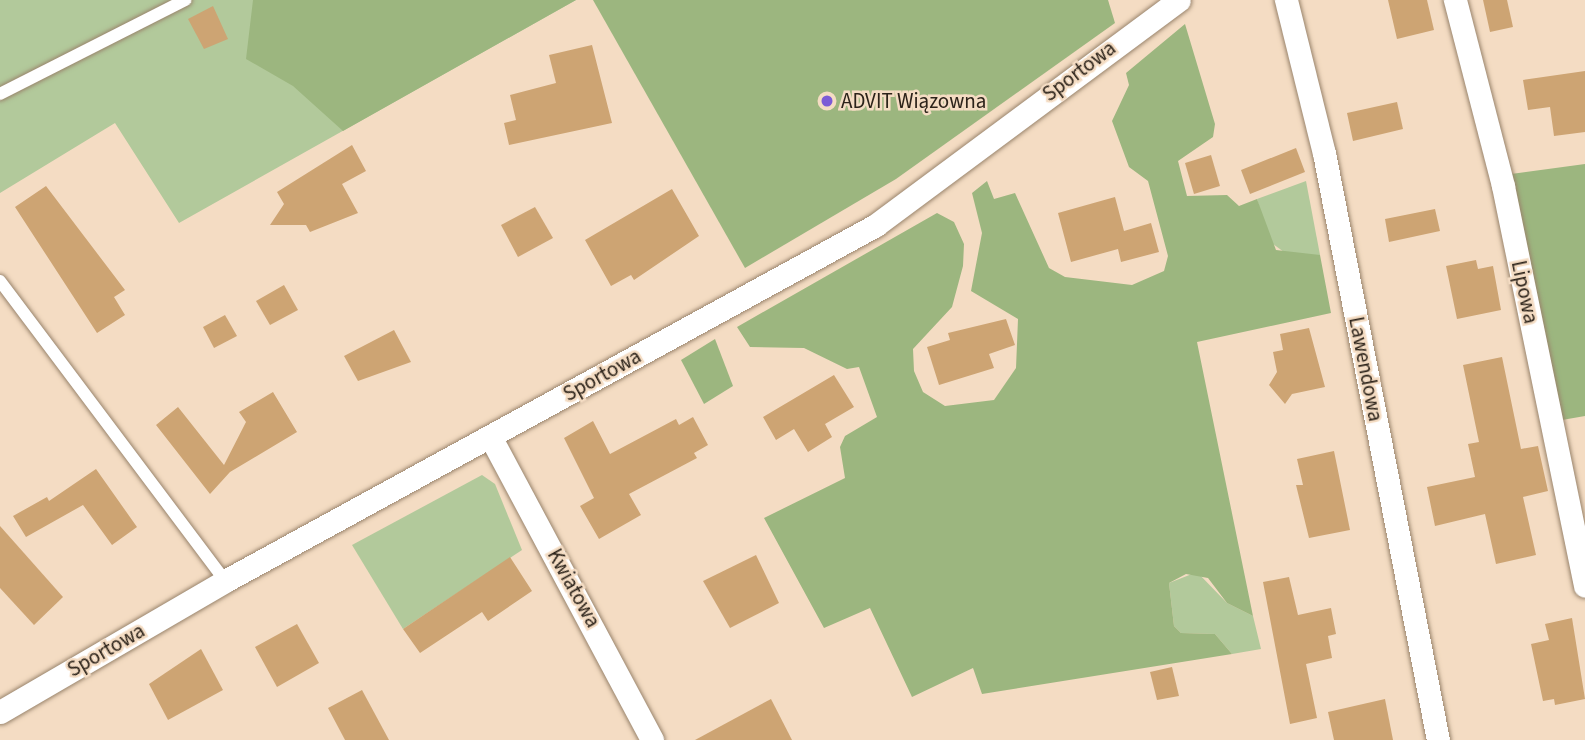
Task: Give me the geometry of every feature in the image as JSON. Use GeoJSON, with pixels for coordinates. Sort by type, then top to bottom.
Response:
{"type":"FeatureCollection","features":[{"type":"Feature","properties":{"kind":"street","name":"Sportowa"},"geometry":{"type":"LineString","coordinates":[[0,712],[225,581],[491,438],[876,225],[1179,0]]}},
{"type":"Feature","properties":{"kind":"street","name":"Lawendowa"},"geometry":{"type":"LineString","coordinates":[[1286,0],[1324,153],[1438,740]]}},
{"type":"Feature","properties":{"kind":"street","name":"Lipowa"},"geometry":{"type":"LineString","coordinates":[[1455,0],[1503,186],[1585,586]]}},
{"type":"Feature","properties":{"kind":"street","name":"Kwiatowa"},"geometry":{"type":"LineString","coordinates":[[491,438],[652,740]]}},
{"type":"Feature","properties":{"kind":"lane"},"geometry":{"type":"LineString","coordinates":[[0,94],[185,0]]}},
{"type":"Feature","properties":{"kind":"lane"},"geometry":{"type":"LineString","coordinates":[[0,281],[225,581]]}},
{"type":"Feature","properties":{"kind":"green space"},"geometry":{"type":"Polygon","coordinates":[[[0,0],[576,0],[179,223],[115,123],[0,193],[0,0]]]}},
{"type":"Feature","properties":{"kind":"green space"},"geometry":{"type":"Polygon","coordinates":[[[253,0],[576,0],[343,131],[293,86],[246,59],[253,0]]]}},
{"type":"Feature","properties":{"kind":"green space","name":"ADVIT Wiązowna"},"geometry":{"type":"Polygon","coordinates":[[[593,0],[1108,0],[1115,23],[896,179],[745,268],[593,0]]]}},
{"type":"Feature","properties":{"kind":"green space"},"geometry":{"type":"Polygon","coordinates":[[[1185,24],[1215,124],[1213,137],[1178,161],[1187,196],[1227,195],[1239,206],[1257,199],[1276,250],[1320,255],[1331,313],[1197,342],[1253,616],[1227,603],[1208,578],[1186,574],[1169,583],[1174,626],[1181,633],[1215,634],[1232,654],[982,694],[973,668],[912,697],[870,608],[824,628],[764,518],[845,478],[840,447],[845,436],[877,417],[859,367],[847,369],[804,348],[750,347],[737,327],[937,213],[954,222],[964,244],[963,266],[952,307],[913,349],[914,371],[923,392],[945,406],[994,400],[1016,368],[1018,319],[971,291],[982,233],[972,193],[987,181],[994,199],[1015,193],[1049,268],[1065,277],[1132,285],[1164,271],[1168,256],[1148,181],[1129,167],[1112,121],[1129,85],[1126,73],[1185,24]]]}},
{"type":"Feature","properties":{"kind":"green space"},"geometry":{"type":"Polygon","coordinates":[[[1585,164],[1585,416],[1562,420],[1511,174],[1585,164]]]}},
{"type":"Feature","properties":{"kind":"green space"},"geometry":{"type":"Polygon","coordinates":[[[1306,181],[1320,255],[1288,255],[1269,241],[1257,199],[1306,181]]]}},
{"type":"Feature","properties":{"kind":"green space"},"geometry":{"type":"Polygon","coordinates":[[[715,339],[733,386],[704,404],[681,360],[715,339]]]}},
{"type":"Feature","properties":{"kind":"green space"},"geometry":{"type":"Polygon","coordinates":[[[482,475],[495,484],[522,550],[403,629],[352,545],[482,475]]]}},
{"type":"Feature","properties":{"kind":"green space"},"geometry":{"type":"Polygon","coordinates":[[[1197,572],[1227,603],[1253,616],[1261,649],[1232,654],[1215,634],[1181,633],[1174,626],[1169,583],[1197,572]]]}},
{"type":"Feature","properties":{"kind":"building"},"geometry":{"type":"Polygon","coordinates":[[[1388,0],[1427,0],[1434,30],[1397,39],[1388,0]]]}},
{"type":"Feature","properties":{"kind":"building"},"geometry":{"type":"Polygon","coordinates":[[[1483,0],[1507,0],[1513,27],[1490,32],[1483,0]]]}},
{"type":"Feature","properties":{"kind":"building"},"geometry":{"type":"Polygon","coordinates":[[[213,6],[228,39],[204,49],[188,19],[213,6]]]}},
{"type":"Feature","properties":{"kind":"building"},"geometry":{"type":"Polygon","coordinates":[[[592,45],[612,123],[509,145],[504,123],[516,120],[510,95],[556,83],[549,55],[592,45]]]}},
{"type":"Feature","properties":{"kind":"building"},"geometry":{"type":"Polygon","coordinates":[[[1585,71],[1585,132],[1554,136],[1550,107],[1528,110],[1523,80],[1585,71]]]}},
{"type":"Feature","properties":{"kind":"building"},"geometry":{"type":"Polygon","coordinates":[[[1397,102],[1403,129],[1353,141],[1347,113],[1397,102]]]}},
{"type":"Feature","properties":{"kind":"building"},"geometry":{"type":"Polygon","coordinates":[[[352,145],[366,171],[342,184],[358,213],[310,232],[306,225],[270,225],[284,204],[277,192],[352,145]]]}},
{"type":"Feature","properties":{"kind":"building"},"geometry":{"type":"Polygon","coordinates":[[[1296,148],[1305,172],[1250,194],[1241,170],[1296,148]]]}},
{"type":"Feature","properties":{"kind":"building"},"geometry":{"type":"Polygon","coordinates":[[[1211,155],[1220,186],[1194,194],[1185,163],[1211,155]]]}},
{"type":"Feature","properties":{"kind":"building"},"geometry":{"type":"Polygon","coordinates":[[[46,186],[125,290],[114,297],[125,315],[97,333],[15,207],[46,186]]]}},
{"type":"Feature","properties":{"kind":"building"},"geometry":{"type":"Polygon","coordinates":[[[672,189],[699,236],[634,280],[631,275],[611,286],[585,240],[672,189]]]}},
{"type":"Feature","properties":{"kind":"building"},"geometry":{"type":"Polygon","coordinates":[[[1115,197],[1124,231],[1151,223],[1159,252],[1121,262],[1118,249],[1071,262],[1058,213],[1115,197]]]}},
{"type":"Feature","properties":{"kind":"building"},"geometry":{"type":"Polygon","coordinates":[[[535,207],[553,238],[518,257],[501,225],[535,207]]]}},
{"type":"Feature","properties":{"kind":"building"},"geometry":{"type":"Polygon","coordinates":[[[1435,209],[1440,231],[1389,242],[1385,219],[1435,209]]]}},
{"type":"Feature","properties":{"kind":"building"},"geometry":{"type":"Polygon","coordinates":[[[1476,260],[1478,269],[1493,266],[1501,310],[1457,319],[1446,266],[1476,260]]]}},
{"type":"Feature","properties":{"kind":"building"},"geometry":{"type":"Polygon","coordinates":[[[284,285],[298,310],[270,325],[256,301],[284,285]]]}},
{"type":"Feature","properties":{"kind":"building"},"geometry":{"type":"Polygon","coordinates":[[[225,315],[237,336],[214,348],[203,327],[225,315]]]}},
{"type":"Feature","properties":{"kind":"building"},"geometry":{"type":"Polygon","coordinates":[[[1006,319],[1015,345],[989,354],[994,368],[939,385],[927,347],[950,340],[948,333],[1006,319]]]}},
{"type":"Feature","properties":{"kind":"building"},"geometry":{"type":"Polygon","coordinates":[[[1309,328],[1325,387],[1292,394],[1285,404],[1269,385],[1277,372],[1273,352],[1283,350],[1280,334],[1309,328]]]}},
{"type":"Feature","properties":{"kind":"building"},"geometry":{"type":"Polygon","coordinates":[[[394,330],[411,362],[358,381],[344,356],[394,330]]]}},
{"type":"Feature","properties":{"kind":"building"},"geometry":{"type":"Polygon","coordinates":[[[1502,357],[1521,449],[1538,446],[1548,491],[1523,497],[1536,555],[1496,564],[1485,514],[1435,526],[1427,487],[1475,477],[1468,444],[1479,442],[1463,365],[1502,357]]]}},
{"type":"Feature","properties":{"kind":"building"},"geometry":{"type":"Polygon","coordinates":[[[834,375],[854,407],[825,424],[832,437],[808,452],[794,429],[776,440],[763,417],[834,375]]]}},
{"type":"Feature","properties":{"kind":"building"},"geometry":{"type":"Polygon","coordinates":[[[273,392],[297,432],[230,472],[210,494],[156,425],[178,407],[224,465],[246,422],[239,412],[273,392]]]}},
{"type":"Feature","properties":{"kind":"building"},"geometry":{"type":"Polygon","coordinates":[[[693,417],[708,445],[694,453],[697,458],[629,494],[641,515],[599,539],[580,506],[594,498],[564,438],[593,421],[610,454],[676,419],[679,425],[693,417]]]}},
{"type":"Feature","properties":{"kind":"building"},"geometry":{"type":"Polygon","coordinates":[[[1334,451],[1350,530],[1309,538],[1296,485],[1303,485],[1297,459],[1334,451]]]}},
{"type":"Feature","properties":{"kind":"building"},"geometry":{"type":"Polygon","coordinates":[[[96,469],[137,527],[112,545],[83,505],[26,537],[13,516],[47,497],[49,501],[96,469]]]}},
{"type":"Feature","properties":{"kind":"building"},"geometry":{"type":"Polygon","coordinates":[[[0,526],[63,597],[34,625],[0,588],[0,526]]]}},
{"type":"Feature","properties":{"kind":"building"},"geometry":{"type":"Polygon","coordinates":[[[756,555],[779,603],[730,628],[703,581],[756,555]]]}},
{"type":"Feature","properties":{"kind":"building"},"geometry":{"type":"Polygon","coordinates":[[[510,557],[532,591],[488,621],[482,612],[420,653],[403,629],[510,557]]]}},
{"type":"Feature","properties":{"kind":"building"},"geometry":{"type":"Polygon","coordinates":[[[1289,577],[1298,615],[1331,608],[1336,634],[1328,636],[1332,658],[1306,664],[1317,718],[1290,724],[1263,582],[1289,577]]]}},
{"type":"Feature","properties":{"kind":"building"},"geometry":{"type":"Polygon","coordinates":[[[1572,618],[1585,699],[1555,705],[1554,699],[1543,701],[1531,644],[1549,640],[1545,624],[1572,618]]]}},
{"type":"Feature","properties":{"kind":"building"},"geometry":{"type":"Polygon","coordinates":[[[297,624],[319,663],[277,687],[255,647],[297,624]]]}},
{"type":"Feature","properties":{"kind":"building"},"geometry":{"type":"Polygon","coordinates":[[[201,649],[223,690],[168,720],[149,684],[201,649]]]}},
{"type":"Feature","properties":{"kind":"building"},"geometry":{"type":"Polygon","coordinates":[[[1172,667],[1179,696],[1157,700],[1150,672],[1172,667]]]}},
{"type":"Feature","properties":{"kind":"building"},"geometry":{"type":"Polygon","coordinates":[[[362,690],[389,740],[345,740],[328,708],[362,690]]]}},
{"type":"Feature","properties":{"kind":"building"},"geometry":{"type":"Polygon","coordinates":[[[771,699],[792,740],[695,740],[771,699]]]}},
{"type":"Feature","properties":{"kind":"building"},"geometry":{"type":"Polygon","coordinates":[[[1385,699],[1393,740],[1334,740],[1328,712],[1385,699]]]}},
{"type":"Feature","properties":{"kind":"place","name":"ADVIT Wiązowna"},"geometry":{"type":"Point","coordinates":[827,101]}}]}
